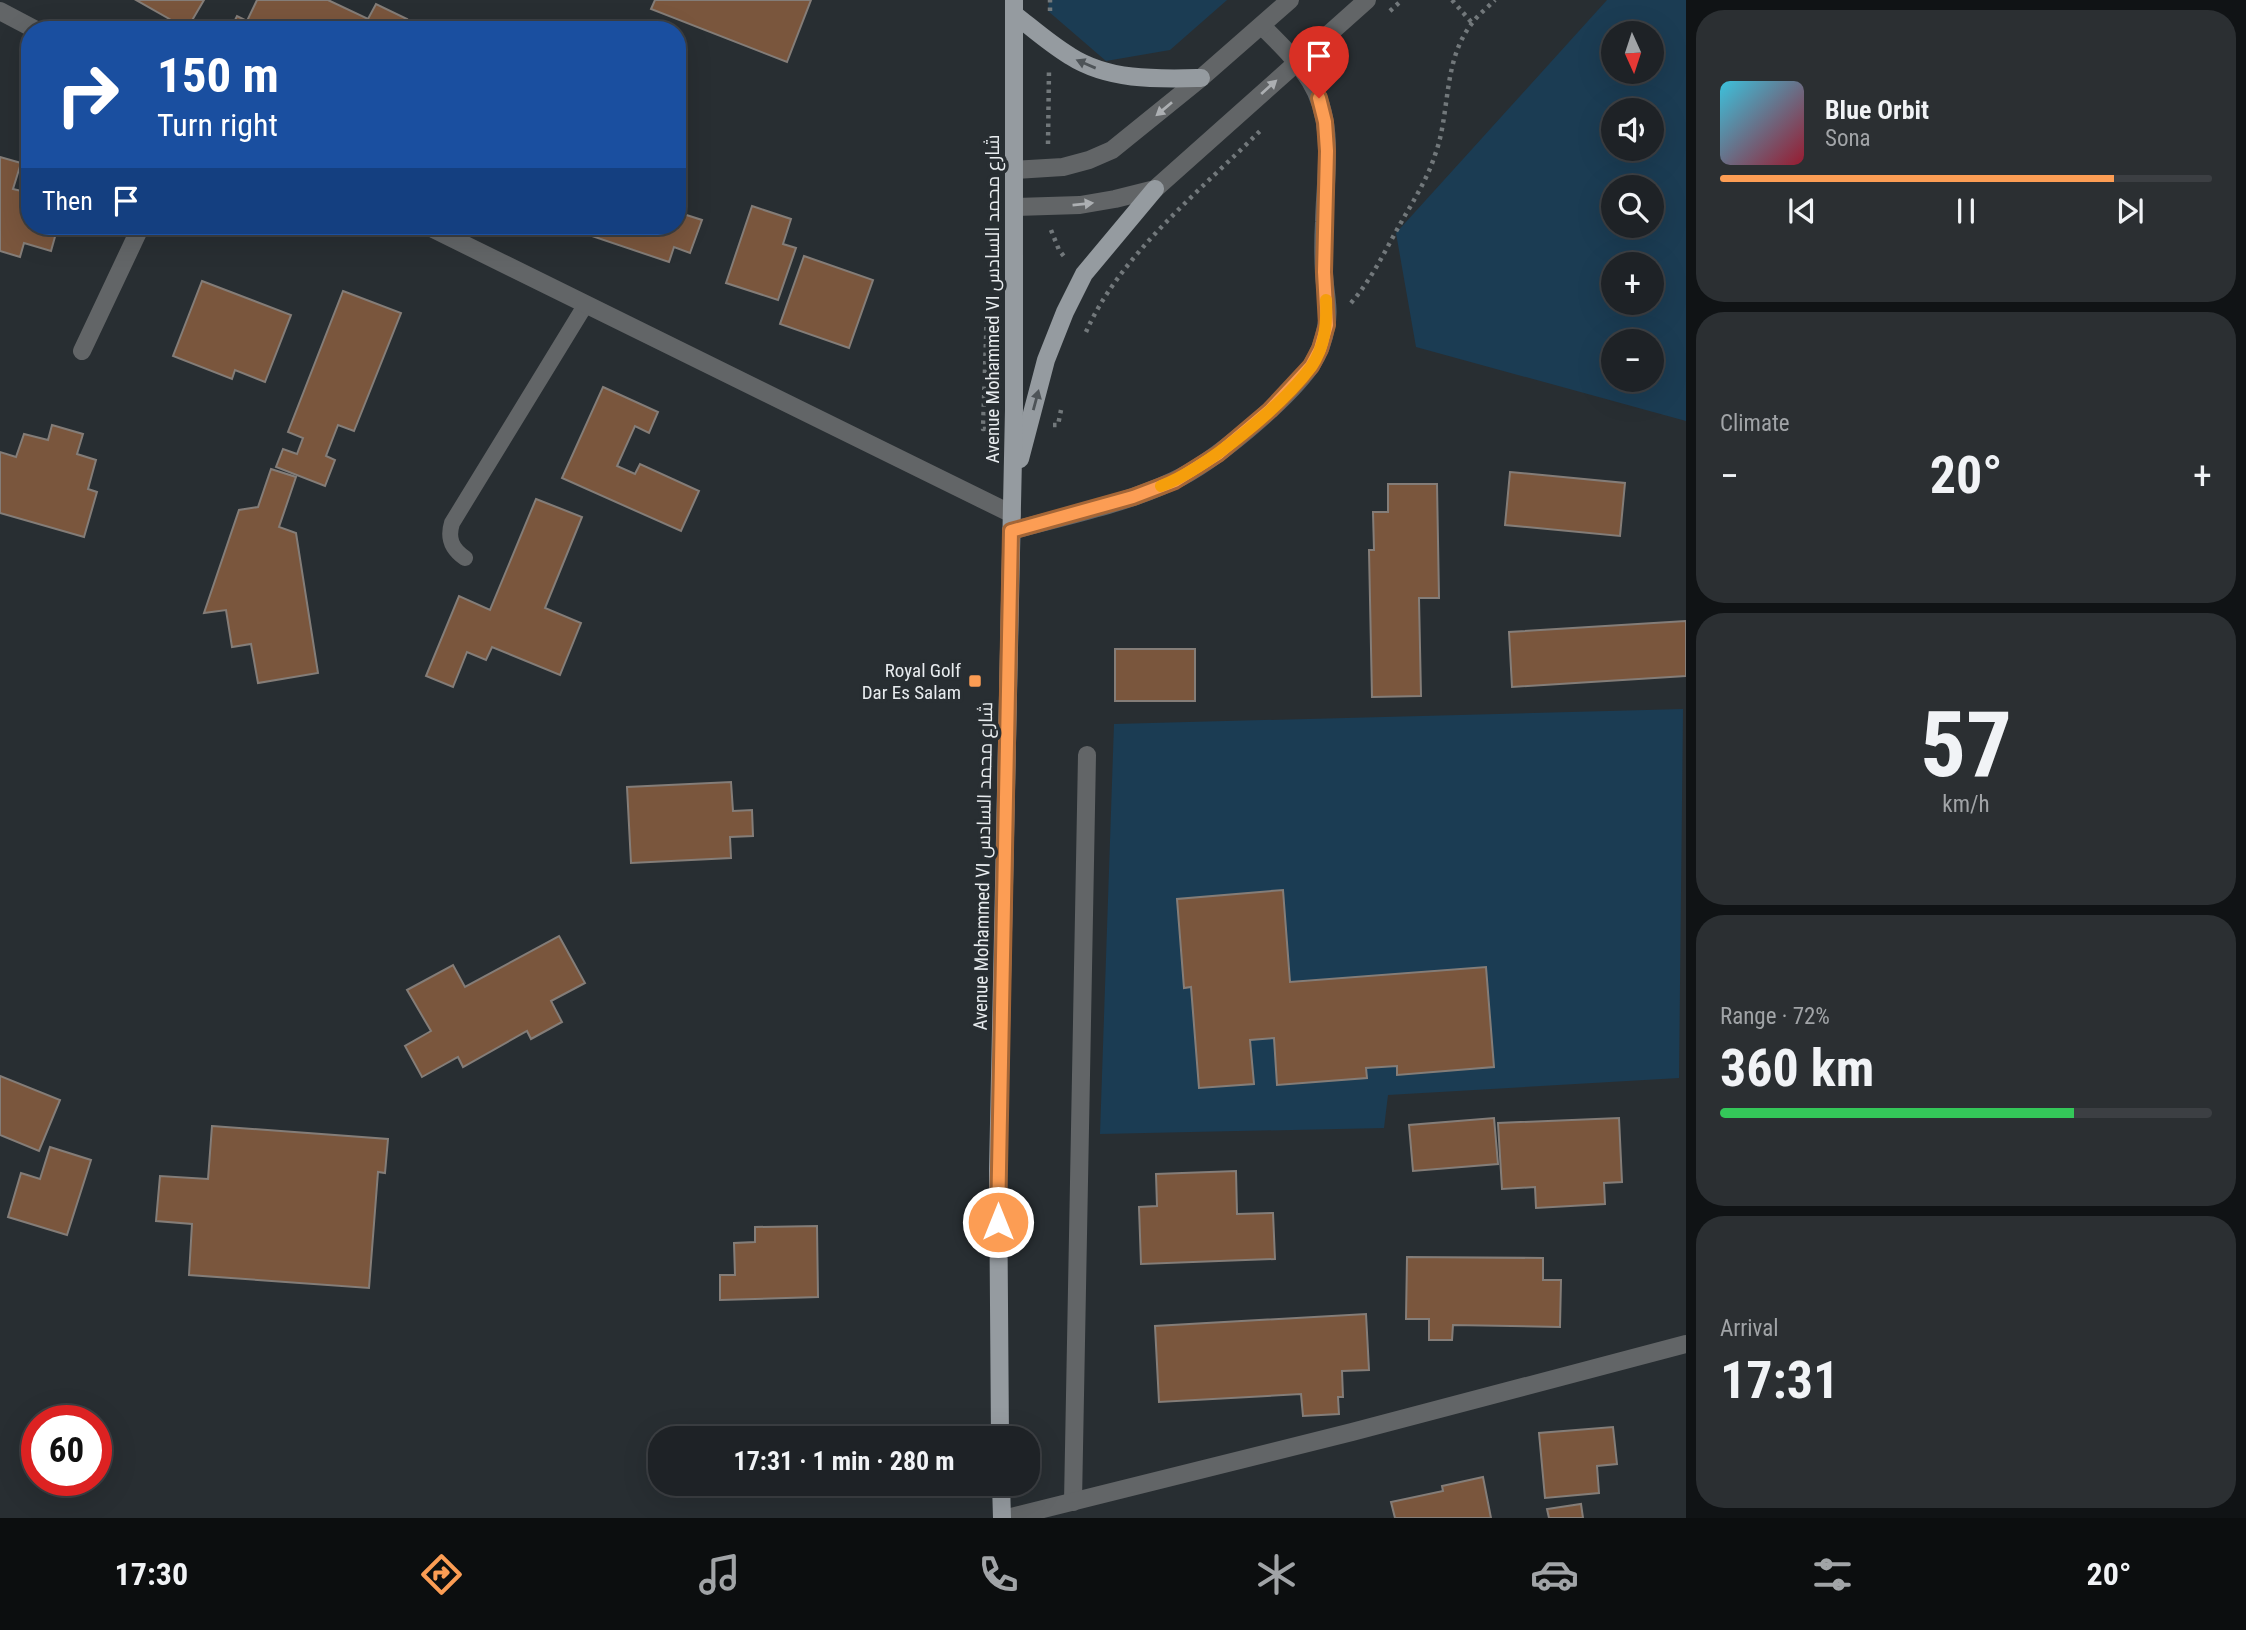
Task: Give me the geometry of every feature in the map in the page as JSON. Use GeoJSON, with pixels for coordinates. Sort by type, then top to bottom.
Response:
{"type":"FeatureCollection","features":[{"type":"Feature","properties":{"kind":"main road"},"geometry":{"type":"LineString","coordinates":[[1014,7],[1071,57],[1092,67],[1120,75],[1158,79],[1202,78]]}},
{"type":"Feature","properties":{"kind":"main road","name":"Avenue Mohammed VI شارع محمد السادس"},"geometry":{"type":"LineString","coordinates":[[1000,1426],[998,1171],[1015,349],[1014,7]]}},
{"type":"Feature","properties":{"kind":"main road"},"geometry":{"type":"LineString","coordinates":[[1012,489],[1046,360],[1065,312],[1084,274],[1155,189]]}},
{"type":"Feature","properties":{"kind":"main road"},"geometry":{"type":"LineString","coordinates":[[1002,1496],[1005,1518]]}},
{"type":"Feature","properties":{"kind":"street"},"geometry":{"type":"LineString","coordinates":[[1014,170],[1063,167],[1112,150],[1202,78],[1290,0]]}},
{"type":"Feature","properties":{"kind":"street"},"geometry":{"type":"LineString","coordinates":[[1014,207],[1080,205],[1115,200],[1155,189],[1367,0]]}},
{"type":"Feature","properties":{"kind":"street"},"geometry":{"type":"LineString","coordinates":[[0,11],[21,22]]}},
{"type":"Feature","properties":{"kind":"street"},"geometry":{"type":"LineString","coordinates":[[445,235],[586,304],[1012,523],[1133,497],[1175,481],[1218,454],[1270,410],[1311,366],[1320,349],[1327,325],[1324,272],[1327,151],[1325,122],[1319,98],[1297,62],[1262,26]]}},
{"type":"Feature","properties":{"kind":"street"},"geometry":{"type":"LineString","coordinates":[[82,351],[137,235]]}},
{"type":"Feature","properties":{"kind":"street"},"geometry":{"type":"LineString","coordinates":[[1073,1502],[1087,755]]}},
{"type":"Feature","properties":{"kind":"street"},"geometry":{"type":"LineString","coordinates":[[1005,1518],[1686,1344]]}},
{"type":"Feature","properties":{"kind":"lane"},"geometry":{"type":"LineString","coordinates":[[465,558],[456,552],[452,545],[452,523],[586,304]]}},
{"type":"Feature","properties":{"kind":"path"},"geometry":{"type":"LineString","coordinates":[[1382,18],[1402,0]]}},
{"type":"Feature","properties":{"kind":"path"},"geometry":{"type":"LineString","coordinates":[[1451,0],[1472,23]]}},
{"type":"Feature","properties":{"kind":"path"},"geometry":{"type":"LineString","coordinates":[[1327,325],[1351,303],[1370,277],[1427,177],[1443,129],[1453,62],[1472,23],[1495,0]]}},
{"type":"Feature","properties":{"kind":"path"},"geometry":{"type":"LineString","coordinates":[[1107,293],[1156,234],[1265,127]]}},
{"type":"Feature","properties":{"kind":"shaded area"},"geometry":{"type":"Polygon","coordinates":[[[1049,0],[1227,0],[1170,50],[1106,61],[1048,11],[1049,0]]]}},
{"type":"Feature","properties":{"kind":"shaded area"},"geometry":{"type":"Polygon","coordinates":[[[1607,0],[1686,0],[1686,421],[1416,347],[1396,233],[1607,0]]]}},
{"type":"Feature","properties":{"kind":"shaded area"},"geometry":{"type":"Polygon","coordinates":[[[1683,709],[1679,1078],[1388,1095],[1384,1128],[1100,1134],[1114,724],[1683,709]]]}},
{"type":"Feature","properties":{"kind":"building"},"geometry":{"type":"Polygon","coordinates":[[[136,0],[204,0],[192,21],[173,21],[136,0]]]}},
{"type":"Feature","properties":{"kind":"building"},"geometry":{"type":"Polygon","coordinates":[[[257,0],[328,0],[368,19],[376,4],[407,19],[406,21],[247,21],[257,0]]]}},
{"type":"Feature","properties":{"kind":"building"},"geometry":{"type":"Polygon","coordinates":[[[655,0],[811,0],[787,62],[651,9],[655,0]]]}},
{"type":"Feature","properties":{"kind":"building"},"geometry":{"type":"Polygon","coordinates":[[[237,16],[247,21],[234,21],[237,16]]]}},
{"type":"Feature","properties":{"kind":"building"},"geometry":{"type":"Polygon","coordinates":[[[0,157],[21,163],[13,189],[21,191],[21,235],[55,235],[51,251],[24,243],[20,257],[0,251],[0,157]]]}},
{"type":"Feature","properties":{"kind":"building"},"geometry":{"type":"Polygon","coordinates":[[[752,206],[791,219],[783,244],[796,248],[778,300],[726,283],[752,206]]]}},
{"type":"Feature","properties":{"kind":"building"},"geometry":{"type":"Polygon","coordinates":[[[686,215],[702,220],[690,253],[674,247],[669,262],[589,235],[686,235],[686,215]]]}},
{"type":"Feature","properties":{"kind":"building"},"geometry":{"type":"Polygon","coordinates":[[[804,256],[873,280],[849,348],[780,324],[804,256]]]}},
{"type":"Feature","properties":{"kind":"building"},"geometry":{"type":"Polygon","coordinates":[[[202,281],[291,315],[265,382],[235,370],[232,379],[173,356],[202,281]]]}},
{"type":"Feature","properties":{"kind":"building"},"geometry":{"type":"Polygon","coordinates":[[[343,291],[401,313],[354,431],[338,425],[326,456],[335,460],[325,486],[276,467],[283,449],[297,454],[303,438],[288,432],[343,291]]]}},
{"type":"Feature","properties":{"kind":"building"},"geometry":{"type":"Polygon","coordinates":[[[603,387],[658,412],[649,433],[635,426],[617,466],[635,474],[640,464],[699,491],[681,531],[562,478],[603,387]]]}},
{"type":"Feature","properties":{"kind":"building"},"geometry":{"type":"Polygon","coordinates":[[[52,425],[83,434],[77,454],[96,460],[88,489],[97,492],[84,537],[0,513],[0,452],[16,457],[24,434],[48,440],[52,425]]]}},
{"type":"Feature","properties":{"kind":"building"},"geometry":{"type":"Polygon","coordinates":[[[271,469],[296,477],[279,527],[296,533],[318,673],[258,683],[251,644],[232,647],[226,610],[204,613],[239,510],[258,507],[271,469]]]}},
{"type":"Feature","properties":{"kind":"building"},"geometry":{"type":"Polygon","coordinates":[[[1510,472],[1625,483],[1620,536],[1505,525],[1510,472]]]}},
{"type":"Feature","properties":{"kind":"building"},"geometry":{"type":"Polygon","coordinates":[[[1388,484],[1437,484],[1439,598],[1419,598],[1421,696],[1372,697],[1369,550],[1374,550],[1373,512],[1388,512],[1388,484]]]}},
{"type":"Feature","properties":{"kind":"building"},"geometry":{"type":"Polygon","coordinates":[[[536,499],[582,517],[545,608],[581,623],[560,675],[492,647],[486,660],[467,652],[453,687],[426,676],[459,596],[490,610],[536,499]]]}},
{"type":"Feature","properties":{"kind":"building"},"geometry":{"type":"Polygon","coordinates":[[[1686,621],[1686,676],[1512,687],[1509,632],[1686,621]]]}},
{"type":"Feature","properties":{"kind":"building"},"geometry":{"type":"Polygon","coordinates":[[[1115,649],[1195,649],[1195,701],[1115,701],[1115,649]]]}},
{"type":"Feature","properties":{"kind":"building"},"geometry":{"type":"Polygon","coordinates":[[[731,782],[733,811],[752,810],[753,836],[730,837],[731,858],[631,863],[627,787],[731,782]]]}},
{"type":"Feature","properties":{"kind":"building"},"geometry":{"type":"Polygon","coordinates":[[[1283,890],[1290,982],[1486,967],[1494,1067],[1397,1075],[1397,1066],[1366,1068],[1367,1078],[1277,1085],[1274,1038],[1250,1040],[1254,1084],[1199,1088],[1191,987],[1184,988],[1177,899],[1283,890]]]}},
{"type":"Feature","properties":{"kind":"building"},"geometry":{"type":"Polygon","coordinates":[[[559,936],[585,983],[551,1001],[562,1022],[531,1039],[527,1031],[463,1067],[458,1057],[422,1077],[405,1046],[431,1031],[407,990],[453,965],[465,987],[559,936]]]}},
{"type":"Feature","properties":{"kind":"building"},"geometry":{"type":"Polygon","coordinates":[[[0,1076],[60,1100],[39,1151],[0,1135],[0,1076]]]}},
{"type":"Feature","properties":{"kind":"building"},"geometry":{"type":"Polygon","coordinates":[[[1494,1118],[1498,1164],[1413,1171],[1409,1125],[1494,1118]]]}},
{"type":"Feature","properties":{"kind":"building"},"geometry":{"type":"Polygon","coordinates":[[[1619,1118],[1622,1182],[1604,1183],[1605,1204],[1536,1208],[1535,1187],[1502,1189],[1498,1123],[1619,1118]]]}},
{"type":"Feature","properties":{"kind":"building"},"geometry":{"type":"Polygon","coordinates":[[[212,1126],[388,1139],[385,1173],[378,1172],[369,1288],[189,1275],[192,1224],[156,1221],[160,1176],[208,1179],[212,1126]]]}},
{"type":"Feature","properties":{"kind":"building"},"geometry":{"type":"Polygon","coordinates":[[[50,1147],[91,1160],[67,1235],[8,1217],[21,1173],[40,1179],[50,1147]]]}},
{"type":"Feature","properties":{"kind":"building"},"geometry":{"type":"Polygon","coordinates":[[[1236,1171],[1237,1214],[1273,1213],[1275,1259],[1141,1264],[1139,1207],[1157,1206],[1156,1174],[1236,1171]]]}},
{"type":"Feature","properties":{"kind":"building"},"geometry":{"type":"Polygon","coordinates":[[[817,1226],[818,1297],[720,1300],[720,1275],[735,1275],[734,1243],[755,1242],[755,1227],[817,1226]]]}},
{"type":"Feature","properties":{"kind":"building"},"geometry":{"type":"Polygon","coordinates":[[[1407,1257],[1543,1258],[1543,1280],[1561,1280],[1560,1327],[1453,1325],[1452,1340],[1429,1340],[1429,1319],[1406,1319],[1407,1257]]]}},
{"type":"Feature","properties":{"kind":"building"},"geometry":{"type":"Polygon","coordinates":[[[1366,1314],[1369,1370],[1342,1371],[1343,1397],[1338,1397],[1339,1414],[1303,1416],[1301,1394],[1159,1402],[1155,1326],[1366,1314]]]}},
{"type":"Feature","properties":{"kind":"building"},"geometry":{"type":"Polygon","coordinates":[[[1613,1427],[1617,1464],[1597,1466],[1599,1493],[1545,1498],[1539,1433],[1613,1427]]]}},
{"type":"Feature","properties":{"kind":"building"},"geometry":{"type":"Polygon","coordinates":[[[1483,1477],[1491,1518],[1395,1518],[1391,1502],[1443,1491],[1442,1486],[1483,1477]]]}},
{"type":"Feature","properties":{"kind":"building"},"geometry":{"type":"Polygon","coordinates":[[[1581,1504],[1583,1518],[1549,1518],[1547,1509],[1581,1504]]]}},
{"type":"Feature","properties":{"kind":"slow traffic"},"geometry":{"type":"LineString","coordinates":[[1161,486],[1175,481],[1218,454],[1270,410],[1311,366],[1320,349],[1327,325],[1326,300]]}},
{"type":"Feature","properties":{"kind":"place","name":"Royal Golf Dar Es Salam"},"geometry":{"type":"Point","coordinates":[975,681]}},
{"type":"Feature","properties":{"kind":"route"},"geometry":{"type":"LineString","coordinates":[[998,1222],[1011,531],[1133,497],[1175,481],[1218,454],[1270,410],[1311,366],[1320,349],[1327,325],[1324,272],[1327,151],[1325,122],[1319,98]]}}]}
